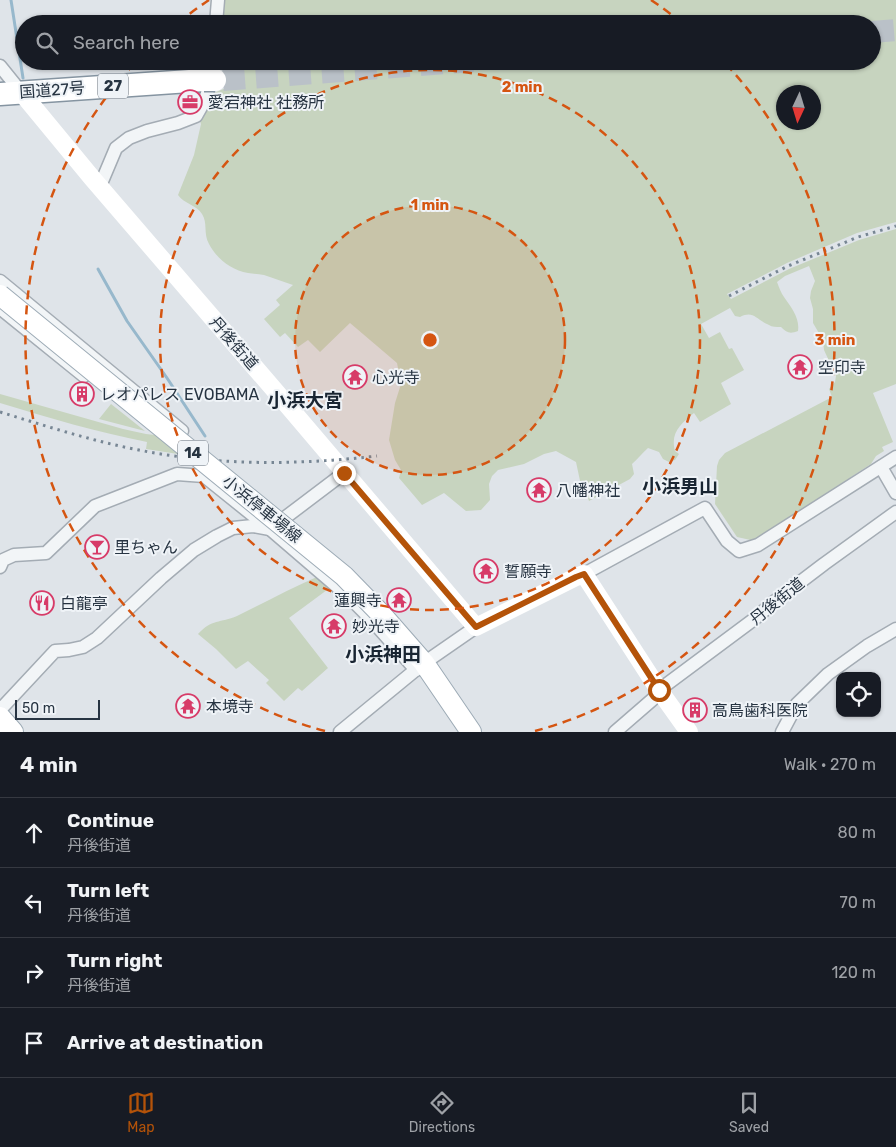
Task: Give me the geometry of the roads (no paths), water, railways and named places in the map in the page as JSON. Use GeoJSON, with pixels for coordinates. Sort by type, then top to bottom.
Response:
{"type":"FeatureCollection","features":[{"type":"Feature","properties":{"kind":"highway","name":"国道27号"},"geometry":{"type":"LineString","coordinates":[[11,93],[214,75]]}},
{"type":"Feature","properties":{"kind":"main road","name":"小浜停車場線"},"geometry":{"type":"LineString","coordinates":[[0,295],[344,576],[382,614],[471,732]]}},
{"type":"Feature","properties":{"kind":"main road"},"geometry":{"type":"LineString","coordinates":[[0,717],[13,732]]}},
{"type":"Feature","properties":{"kind":"street"},"geometry":{"type":"LineString","coordinates":[[217,15],[218,0]]}},
{"type":"Feature","properties":{"kind":"street","name":"丹後街道"},"geometry":{"type":"LineString","coordinates":[[0,66],[11,93],[100,186],[476,627]]}},
{"type":"Feature","properties":{"kind":"street"},"geometry":{"type":"LineString","coordinates":[[100,186],[116,148],[129,138],[147,131],[178,124],[196,116],[205,100],[214,75]]}},
{"type":"Feature","properties":{"kind":"street"},"geometry":{"type":"LineString","coordinates":[[0,281],[182,431],[147,428],[0,308]]}},
{"type":"Feature","properties":{"kind":"street"},"geometry":{"type":"LineString","coordinates":[[340,732],[420,666],[476,627],[584,574],[705,508],[727,541],[739,551],[758,545],[896,457]]}},
{"type":"Feature","properties":{"kind":"street"},"geometry":{"type":"LineString","coordinates":[[880,467],[896,493]]}},
{"type":"Feature","properties":{"kind":"street"},"geometry":{"type":"LineString","coordinates":[[0,710],[55,651],[83,646],[97,638],[194,550],[232,528],[253,526],[270,528],[344,473]]}},
{"type":"Feature","properties":{"kind":"street"},"geometry":{"type":"LineString","coordinates":[[0,567],[4,560],[14,555],[46,553],[95,506],[177,474],[204,476],[270,528],[355,602],[420,666]]}},
{"type":"Feature","properties":{"kind":"street","name":"丹後街道"},"geometry":{"type":"LineString","coordinates":[[615,732],[660,692],[774,602],[896,512]]}},
{"type":"Feature","properties":{"kind":"street"},"geometry":{"type":"LineString","coordinates":[[584,574],[660,692],[689,732]]}},
{"type":"Feature","properties":{"kind":"street"},"geometry":{"type":"LineString","coordinates":[[782,732],[797,704],[828,674],[867,646],[896,629]]}},
{"type":"Feature","properties":{"kind":"waterway"},"geometry":{"type":"LineString","coordinates":[[11,0],[15,26]]}},
{"type":"Feature","properties":{"kind":"waterway"},"geometry":{"type":"LineString","coordinates":[[22,70],[23,78]]}},
{"type":"Feature","properties":{"kind":"waterway"},"geometry":{"type":"LineString","coordinates":[[98,269],[127,321],[205,436]]}},
{"type":"Feature","properties":{"kind":"tunnel"},"geometry":{"type":"LineString","coordinates":[[881,31],[896,30]]}},
{"type":"Feature","properties":{"kind":"tunnel"},"geometry":{"type":"LineString","coordinates":[[223,80],[355,70]]}},
{"type":"Feature","properties":{"kind":"railway"},"geometry":{"type":"LineString","coordinates":[[729,296],[788,266],[858,237],[896,226]]}},
{"type":"Feature","properties":{"kind":"railway"},"geometry":{"type":"LineString","coordinates":[[0,412],[104,442],[139,450],[198,459],[288,462],[377,456]]}},
{"type":"Feature","properties":{"kind":"place","name":"愛宕神社 社務所"},"geometry":{"type":"Point","coordinates":[190,102]}},
{"type":"Feature","properties":{"kind":"place","name":"空印寺"},"geometry":{"type":"Point","coordinates":[800,367]}},
{"type":"Feature","properties":{"kind":"place","name":"心光寺"},"geometry":{"type":"Point","coordinates":[355,377]}},
{"type":"Feature","properties":{"kind":"place","name":"レオパレス EVOBAMA"},"geometry":{"type":"Point","coordinates":[82,394]}},
{"type":"Feature","properties":{"kind":"place","name":"八幡神社"},"geometry":{"type":"Point","coordinates":[539,490]}},
{"type":"Feature","properties":{"kind":"place","name":"里ちゃん"},"geometry":{"type":"Point","coordinates":[97,547]}},
{"type":"Feature","properties":{"kind":"place","name":"誓願寺"},"geometry":{"type":"Point","coordinates":[486,571]}},
{"type":"Feature","properties":{"kind":"place","name":"蓮興寺"},"geometry":{"type":"Point","coordinates":[399,600]}},
{"type":"Feature","properties":{"kind":"place","name":"白龍亭"},"geometry":{"type":"Point","coordinates":[42,603]}},
{"type":"Feature","properties":{"kind":"place","name":"妙光寺"},"geometry":{"type":"Point","coordinates":[334,626]}},
{"type":"Feature","properties":{"kind":"place","name":"本境寺"},"geometry":{"type":"Point","coordinates":[188,706]}},
{"type":"Feature","properties":{"kind":"place","name":"高鳥歯科医院"},"geometry":{"type":"Point","coordinates":[695,710]}},
{"type":"Feature","properties":{"kind":"district","name":"小浜大宮"},"geometry":{"type":"Point","coordinates":[305,400]}},
{"type":"Feature","properties":{"kind":"district","name":"小浜男山"},"geometry":{"type":"Point","coordinates":[680,486]}},
{"type":"Feature","properties":{"kind":"district","name":"小浜神田"},"geometry":{"type":"Point","coordinates":[383,654]}}]}
